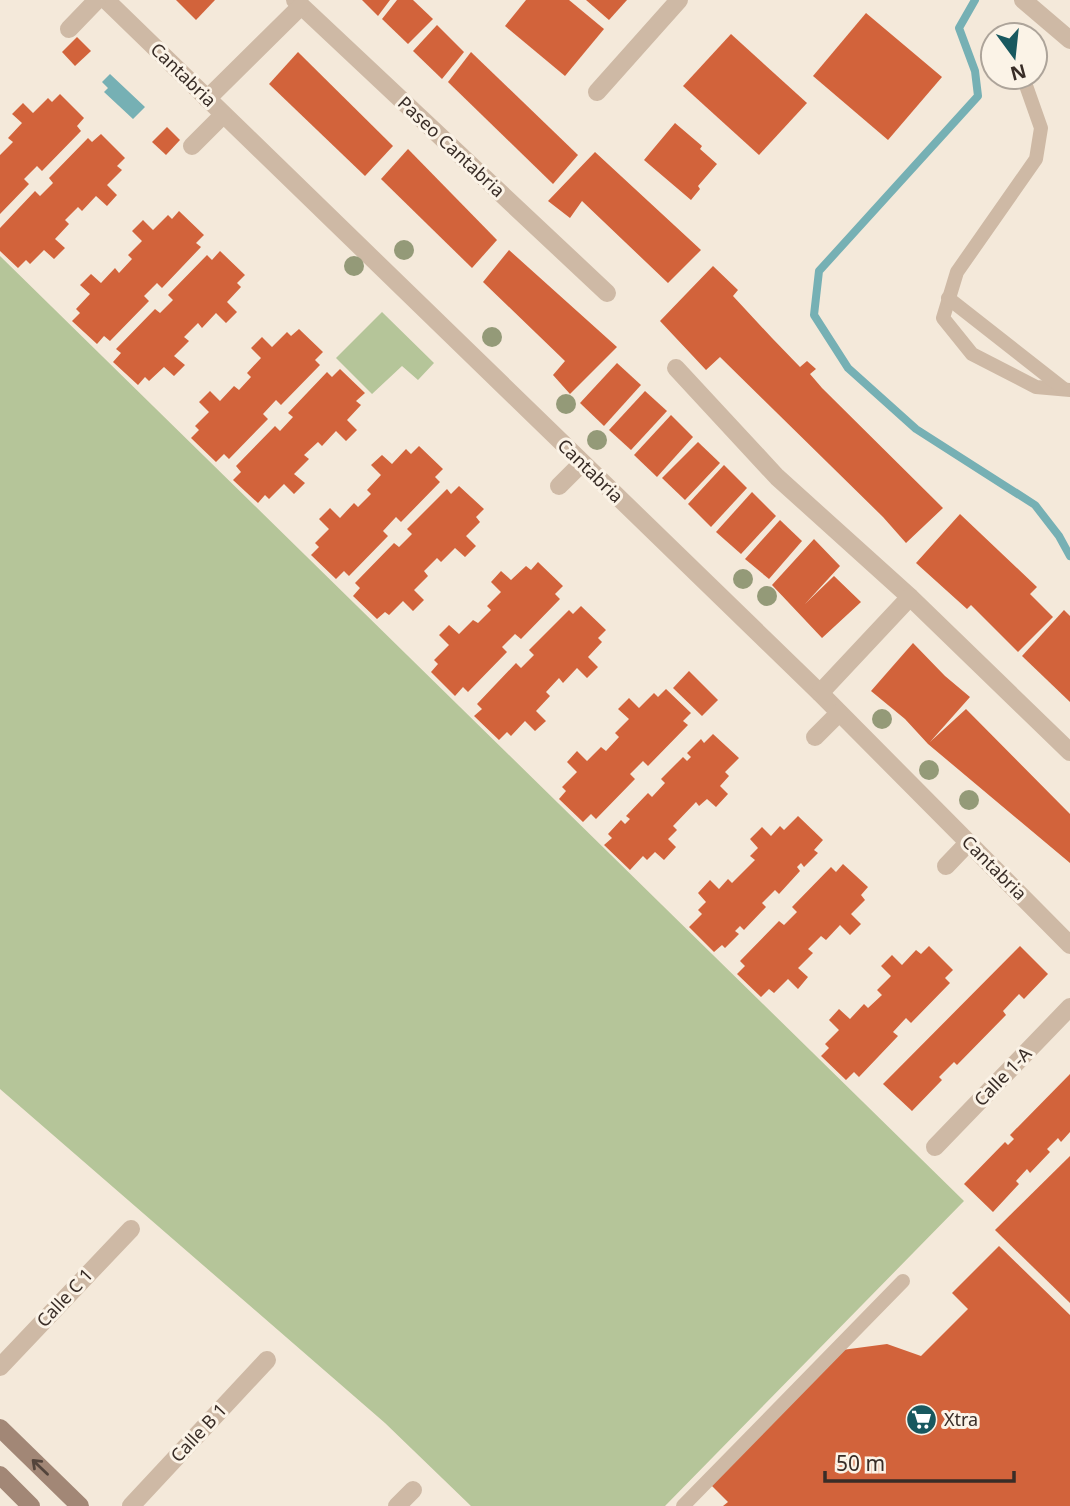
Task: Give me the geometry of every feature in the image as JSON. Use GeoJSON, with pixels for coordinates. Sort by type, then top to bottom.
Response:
{"type":"FeatureCollection","features":[{"type":"Feature","properties":{"kind":"street"},"geometry":{"type":"LineString","coordinates":[[69,29],[97,0]]}},
{"type":"Feature","properties":{"kind":"street","name":"Cantabria"},"geometry":{"type":"LineString","coordinates":[[106,0],[820,693],[1070,945]]}},
{"type":"Feature","properties":{"kind":"street"},"geometry":{"type":"LineString","coordinates":[[597,92],[679,0]]}},
{"type":"Feature","properties":{"kind":"street"},"geometry":{"type":"LineString","coordinates":[[1023,0],[1070,40]]}},
{"type":"Feature","properties":{"kind":"street"},"geometry":{"type":"LineString","coordinates":[[207,99],[298,3]]}},
{"type":"Feature","properties":{"kind":"street","name":"Paseo Cantabria"},"geometry":{"type":"LineString","coordinates":[[298,3],[607,293]]}},
{"type":"Feature","properties":{"kind":"street"},"geometry":{"type":"LineString","coordinates":[[192,146],[223,115]]}},
{"type":"Feature","properties":{"kind":"street"},"geometry":{"type":"LineString","coordinates":[[676,368],[777,477],[910,597],[1070,752]]}},
{"type":"Feature","properties":{"kind":"street"},"geometry":{"type":"LineString","coordinates":[[559,486],[582,463]]}},
{"type":"Feature","properties":{"kind":"street"},"geometry":{"type":"LineString","coordinates":[[820,693],[910,597]]}},
{"type":"Feature","properties":{"kind":"street"},"geometry":{"type":"LineString","coordinates":[[815,737],[839,713]]}},
{"type":"Feature","properties":{"kind":"street"},"geometry":{"type":"LineString","coordinates":[[946,866],[968,843]]}},
{"type":"Feature","properties":{"kind":"street","name":"Calle 1-A"},"geometry":{"type":"LineString","coordinates":[[935,1147],[1070,1007]]}},
{"type":"Feature","properties":{"kind":"street","name":"Calle C 1"},"geometry":{"type":"LineString","coordinates":[[0,1367],[131,1229]]}},
{"type":"Feature","properties":{"kind":"street","name":"Calle B 1"},"geometry":{"type":"LineString","coordinates":[[131,1506],[267,1360]]}},
{"type":"Feature","properties":{"kind":"street"},"geometry":{"type":"LineString","coordinates":[[0,1428],[80,1506]]}},
{"type":"Feature","properties":{"kind":"street"},"geometry":{"type":"LineString","coordinates":[[0,1475],[31,1506]]}},
{"type":"Feature","properties":{"kind":"street"},"geometry":{"type":"LineString","coordinates":[[397,1506],[413,1490]]}},
{"type":"Feature","properties":{"kind":"lane"},"geometry":{"type":"LineString","coordinates":[[1028,91],[1041,128],[1036,159],[957,272],[943,318],[972,354],[1036,387],[1067,390]]}},
{"type":"Feature","properties":{"kind":"lane"},"geometry":{"type":"LineString","coordinates":[[948,298],[1067,390]]}},
{"type":"Feature","properties":{"kind":"lane"},"geometry":{"type":"LineString","coordinates":[[683,1506],[904,1281]]}},
{"type":"Feature","properties":{"kind":"green space"},"geometry":{"type":"Polygon","coordinates":[[[0,256],[964,1201],[665,1506],[471,1506],[385,1423],[0,1089],[0,256]]]}},
{"type":"Feature","properties":{"kind":"green space"},"geometry":{"type":"Polygon","coordinates":[[[382,312],[434,363],[418,380],[402,366],[372,394],[336,358],[382,312]]]}},
{"type":"Feature","properties":{"kind":"water"},"geometry":{"type":"Polygon","coordinates":[[[110,74],[145,107],[133,119],[104,92],[108,88],[102,82],[110,74]]]}},
{"type":"Feature","properties":{"kind":"building"},"geometry":{"type":"Polygon","coordinates":[[[176,0],[215,0],[196,20],[176,0]]]}},
{"type":"Feature","properties":{"kind":"building"},"geometry":{"type":"Polygon","coordinates":[[[362,0],[390,0],[378,16],[362,0]]]}},
{"type":"Feature","properties":{"kind":"building"},"geometry":{"type":"Polygon","coordinates":[[[397,0],[413,0],[433,19],[408,44],[382,19],[397,0]]]}},
{"type":"Feature","properties":{"kind":"building"},"geometry":{"type":"Polygon","coordinates":[[[526,0],[569,0],[604,29],[565,76],[505,26],[526,0]]]}},
{"type":"Feature","properties":{"kind":"building"},"geometry":{"type":"Polygon","coordinates":[[[586,0],[627,0],[609,20],[586,0]]]}},
{"type":"Feature","properties":{"kind":"building"},"geometry":{"type":"Polygon","coordinates":[[[866,13],[942,77],[888,140],[813,76],[866,13]]]}},
{"type":"Feature","properties":{"kind":"building"},"geometry":{"type":"Polygon","coordinates":[[[437,25],[464,52],[442,79],[413,51],[437,25]]]}},
{"type":"Feature","properties":{"kind":"building"},"geometry":{"type":"Polygon","coordinates":[[[731,34],[807,103],[759,155],[683,86],[731,34]]]}},
{"type":"Feature","properties":{"kind":"building"},"geometry":{"type":"Polygon","coordinates":[[[77,37],[91,51],[75,66],[62,52],[77,37]]]}},
{"type":"Feature","properties":{"kind":"building"},"geometry":{"type":"Polygon","coordinates":[[[298,52],[393,146],[365,176],[269,84],[298,52]]]}},
{"type":"Feature","properties":{"kind":"building"},"geometry":{"type":"Polygon","coordinates":[[[471,52],[578,155],[553,184],[448,82],[471,52]]]}},
{"type":"Feature","properties":{"kind":"building"},"geometry":{"type":"Polygon","coordinates":[[[60,94],[84,118],[77,126],[81,131],[42,171],[37,166],[24,179],[29,184],[0,214],[0,155],[13,142],[8,138],[22,123],[12,114],[23,103],[33,113],[48,98],[52,102],[60,94]]]}},
{"type":"Feature","properties":{"kind":"building"},"geometry":{"type":"Polygon","coordinates":[[[675,123],[702,146],[700,149],[717,164],[698,186],[700,189],[691,200],[644,160],[675,123]]]}},
{"type":"Feature","properties":{"kind":"building"},"geometry":{"type":"Polygon","coordinates":[[[167,127],[180,140],[166,155],[152,142],[167,127]]]}},
{"type":"Feature","properties":{"kind":"building"},"geometry":{"type":"Polygon","coordinates":[[[101,134],[125,158],[117,166],[122,170],[107,185],[117,195],[107,206],[96,196],[82,211],[78,207],[65,220],[69,224],[55,239],[65,248],[54,259],[44,250],[30,264],[26,260],[18,268],[0,251],[0,228],[35,191],[40,196],[53,183],[49,178],[88,138],[92,142],[101,134]]]}},
{"type":"Feature","properties":{"kind":"building"},"geometry":{"type":"Polygon","coordinates":[[[408,149],[497,240],[472,268],[381,179],[408,149]]]}},
{"type":"Feature","properties":{"kind":"building"},"geometry":{"type":"Polygon","coordinates":[[[595,152],[701,250],[668,283],[582,201],[570,218],[548,201],[595,152]]]}},
{"type":"Feature","properties":{"kind":"building"},"geometry":{"type":"Polygon","coordinates":[[[179,211],[204,235],[196,243],[201,247],[162,288],[157,283],[144,296],[149,301],[110,341],[104,336],[97,344],[72,321],[80,313],[76,309],[90,294],[80,285],[91,274],[101,283],[115,268],[119,273],[132,259],[128,255],[142,241],[132,231],[143,220],[153,230],[168,215],[172,219],[179,211]]]}},
{"type":"Feature","properties":{"kind":"building"},"geometry":{"type":"Polygon","coordinates":[[[509,250],[617,347],[570,394],[553,375],[565,361],[483,282],[509,250]]]}},
{"type":"Feature","properties":{"kind":"building"},"geometry":{"type":"Polygon","coordinates":[[[220,251],[245,275],[237,283],[241,287],[227,302],[237,312],[226,323],[216,313],[202,328],[198,323],[184,337],[189,341],[174,356],[185,365],[174,376],[164,367],[149,381],[145,377],[138,385],[113,362],[121,353],[116,349],[155,309],[160,313],[173,300],[168,295],[207,255],[212,260],[220,251]]]}},
{"type":"Feature","properties":{"kind":"building"},"geometry":{"type":"Polygon","coordinates":[[[713,266],[738,290],[733,296],[772,338],[800,367],[807,361],[816,369],[810,374],[822,388],[943,508],[906,543],[883,517],[720,357],[706,370],[660,321],[713,266]]]}},
{"type":"Feature","properties":{"kind":"building"},"geometry":{"type":"Polygon","coordinates":[[[299,329],[323,352],[315,360],[320,365],[281,405],[276,400],[263,414],[268,419],[229,459],[224,454],[216,462],[191,438],[199,430],[195,426],[209,412],[199,402],[210,391],[220,401],[234,386],[239,390],[251,377],[247,373],[261,358],[251,348],[262,337],[272,347],[287,332],[291,336],[299,329]]]}},
{"type":"Feature","properties":{"kind":"building"},"geometry":{"type":"Polygon","coordinates":[[[617,363],[641,385],[604,426],[580,403],[617,363]]]}},
{"type":"Feature","properties":{"kind":"building"},"geometry":{"type":"Polygon","coordinates":[[[340,369],[365,393],[356,401],[361,405],[347,420],[357,430],[346,441],[336,431],[322,446],[318,442],[304,455],[309,459],[294,474],[305,483],[294,494],[284,484],[269,499],[265,495],[258,503],[233,480],[241,472],[236,466],[275,426],[280,431],[293,417],[288,413],[327,372],[332,377],[340,369]]]}},
{"type":"Feature","properties":{"kind":"building"},"geometry":{"type":"Polygon","coordinates":[[[645,391],[667,411],[631,450],[609,430],[645,391]]]}},
{"type":"Feature","properties":{"kind":"building"},"geometry":{"type":"Polygon","coordinates":[[[671,415],[693,437],[657,477],[634,455],[671,415]]]}},
{"type":"Feature","properties":{"kind":"building"},"geometry":{"type":"Polygon","coordinates":[[[698,442],[720,463],[685,500],[662,478],[698,442]]]}},
{"type":"Feature","properties":{"kind":"building"},"geometry":{"type":"Polygon","coordinates":[[[419,446],[443,469],[435,477],[440,482],[401,522],[396,517],[383,531],[388,536],[349,576],[344,571],[336,579],[311,555],[319,547],[315,543],[329,529],[319,519],[330,508],[340,518],[354,503],[358,507],[371,494],[367,490],[381,475],[371,465],[382,455],[392,464],[406,449],[411,454],[419,446]]]}},
{"type":"Feature","properties":{"kind":"building"},"geometry":{"type":"Polygon","coordinates":[[[724,465],[747,488],[711,527],[688,504],[724,465]]]}},
{"type":"Feature","properties":{"kind":"building"},"geometry":{"type":"Polygon","coordinates":[[[459,486],[484,509],[476,517],[480,522],[466,536],[476,546],[465,557],[455,548],[441,562],[437,558],[424,571],[428,576],[414,590],[424,600],[413,611],[403,601],[389,615],[385,612],[377,619],[353,596],[360,588],[355,583],[394,543],[399,547],[412,534],[407,529],[447,489],[451,494],[459,486]]]}},
{"type":"Feature","properties":{"kind":"building"},"geometry":{"type":"Polygon","coordinates":[[[752,492],[776,516],[741,554],[716,532],[752,492]]]}},
{"type":"Feature","properties":{"kind":"building"},"geometry":{"type":"Polygon","coordinates":[[[960,514],[1037,587],[1030,594],[1053,617],[1018,652],[971,605],[967,609],[916,563],[960,514]]]}},
{"type":"Feature","properties":{"kind":"building"},"geometry":{"type":"Polygon","coordinates":[[[780,520],[802,541],[769,579],[745,559],[780,520]]]}},
{"type":"Feature","properties":{"kind":"building"},"geometry":{"type":"Polygon","coordinates":[[[814,539],[840,566],[805,604],[834,576],[861,602],[822,638],[772,585],[814,539]]]}},
{"type":"Feature","properties":{"kind":"building"},"geometry":{"type":"Polygon","coordinates":[[[538,562],[563,586],[555,594],[560,599],[521,639],[515,634],[502,647],[507,652],[468,692],[463,687],[455,696],[431,672],[438,664],[434,660],[449,645],[439,635],[449,625],[459,634],[473,620],[478,623],[491,610],[487,606],[501,592],[491,582],[501,571],[511,580],[526,566],[531,570],[538,562]]]}},
{"type":"Feature","properties":{"kind":"building"},"geometry":{"type":"Polygon","coordinates":[[[581,606],[606,630],[598,638],[602,642],[588,657],[598,667],[587,678],[577,668],[563,683],[559,678],[546,692],[550,696],[536,711],[546,721],[535,731],[525,721],[511,736],[507,732],[499,740],[474,716],[482,709],[477,704],[516,663],[521,668],[534,655],[529,650],[569,610],[573,614],[581,606]]]}},
{"type":"Feature","properties":{"kind":"building"},"geometry":{"type":"Polygon","coordinates":[[[1064,610],[1070,616],[1070,702],[1022,656],[1064,610]]]}},
{"type":"Feature","properties":{"kind":"building"},"geometry":{"type":"Polygon","coordinates":[[[913,643],[970,697],[930,742],[966,709],[1070,814],[1070,863],[928,744],[905,719],[871,691],[913,643]]]}},
{"type":"Feature","properties":{"kind":"building"},"geometry":{"type":"Polygon","coordinates":[[[689,671],[718,700],[702,716],[673,688],[689,671]]]}},
{"type":"Feature","properties":{"kind":"building"},"geometry":{"type":"Polygon","coordinates":[[[666,689],[691,713],[683,721],[688,725],[648,766],[643,761],[630,774],[635,779],[596,819],[591,814],[583,822],[559,799],[566,791],[562,787],[577,772],[567,762],[577,751],[587,761],[601,747],[606,751],[619,737],[615,733],[629,719],[618,709],[629,698],[639,708],[654,693],[658,697],[666,689]]]}},
{"type":"Feature","properties":{"kind":"building"},"geometry":{"type":"Polygon","coordinates":[[[713,734],[739,758],[725,772],[729,776],[720,786],[728,794],[716,807],[707,799],[699,806],[696,802],[673,826],[677,830],[668,839],[676,847],[664,860],[655,852],[647,860],[643,856],[630,870],[604,845],[612,838],[608,834],[621,820],[625,824],[630,819],[626,816],[648,793],[652,797],[665,783],[661,779],[683,757],[687,761],[691,757],[687,753],[701,739],[704,743],[713,734]]]}},
{"type":"Feature","properties":{"kind":"building"},"geometry":{"type":"Polygon","coordinates":[[[798,816],[823,840],[814,850],[818,853],[804,867],[801,863],[797,867],[800,871],[779,894],[775,890],[762,903],[766,907],[744,930],[740,926],[735,931],[739,934],[725,948],[722,945],[714,952],[689,927],[702,914],[698,910],[706,902],[698,893],[710,880],[719,889],[728,879],[732,883],[755,860],[750,856],[758,848],[750,839],[762,827],[771,836],[780,826],[784,830],[798,816]]]}},
{"type":"Feature","properties":{"kind":"building"},"geometry":{"type":"Polygon","coordinates":[[[843,864],[868,887],[861,895],[865,900],[851,914],[861,924],[850,935],[840,925],[826,940],[821,936],[808,949],[813,953],[798,968],[808,977],[798,989],[788,979],[774,993],[769,989],[761,997],[737,974],[745,966],[740,961],[779,921],[784,925],[797,912],[792,907],[831,867],[836,872],[843,864]]]}},
{"type":"Feature","properties":{"kind":"building"},"geometry":{"type":"Polygon","coordinates":[[[929,946],[953,970],[945,978],[950,983],[911,1023],[906,1018],[893,1032],[898,1036],[859,1077],[854,1072],[846,1080],[821,1056],[829,1048],[825,1044],[839,1030],[829,1020],[839,1009],[850,1019],[864,1004],[868,1008],[882,995],[877,990],[891,976],[881,966],[892,955],[902,965],[916,950],[921,954],[929,946]]]}},
{"type":"Feature","properties":{"kind":"building"},"geometry":{"type":"Polygon","coordinates":[[[1020,946],[1048,974],[1024,999],[1019,994],[1003,1011],[1006,1015],[957,1065],[954,1062],[939,1077],[942,1080],[912,1111],[883,1084],[1020,946]]]}},
{"type":"Feature","properties":{"kind":"building"},"geometry":{"type":"Polygon","coordinates":[[[1070,1074],[1070,1132],[1061,1142],[1058,1138],[1047,1149],[1050,1152],[1030,1173],[1027,1169],[1016,1181],[1019,1184],[993,1212],[964,1184],[1005,1142],[1008,1145],[1014,1139],[1010,1135],[1070,1074]]]}},
{"type":"Feature","properties":{"kind":"building"},"geometry":{"type":"Polygon","coordinates":[[[1070,1156],[1070,1303],[995,1230],[1070,1156]]]}},
{"type":"Feature","properties":{"kind":"building","name":"Xtra"},"geometry":{"type":"Polygon","coordinates":[[[999,1246],[1070,1315],[1070,1506],[723,1506],[728,1502],[710,1484],[842,1350],[887,1344],[921,1356],[968,1309],[952,1293],[999,1246]]]}},
{"type":"Feature","properties":{"kind":"waterway"},"geometry":{"type":"LineString","coordinates":[[975,0],[959,28],[975,71],[978,96],[819,271],[814,315],[848,368],[916,429],[1035,505],[1059,536],[1070,556]]}},
{"type":"Feature","properties":{"kind":"place","name":"Xtra"},"geometry":{"type":"Point","coordinates":[921,1420]}}]}
